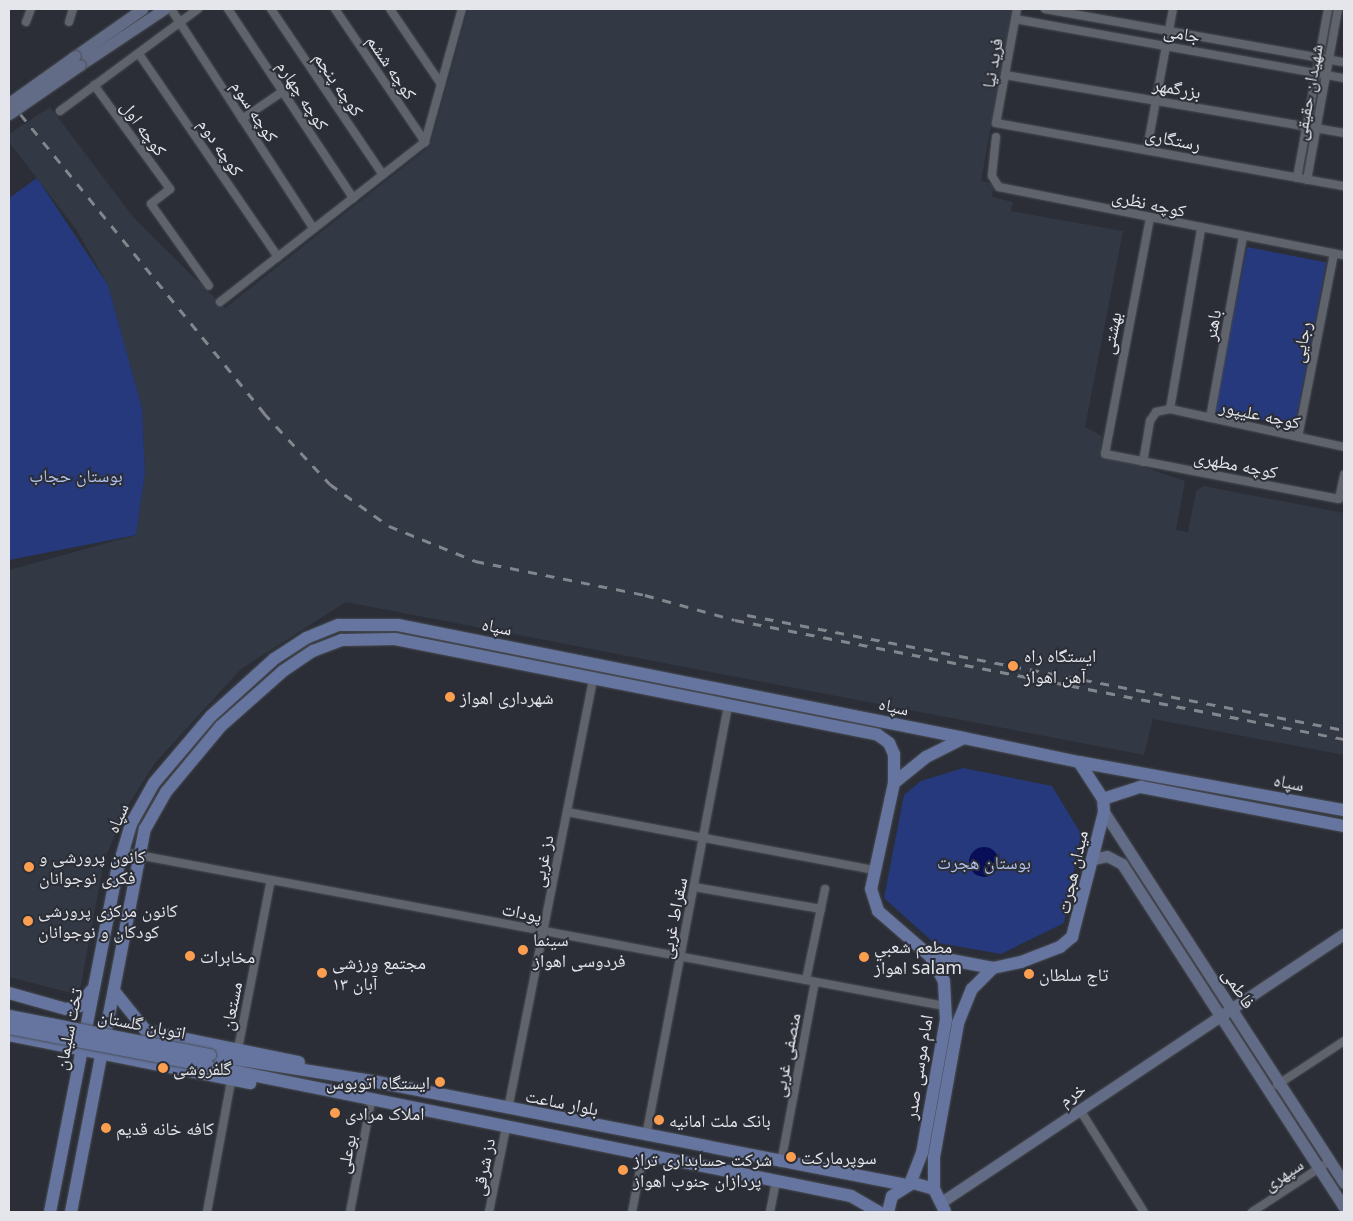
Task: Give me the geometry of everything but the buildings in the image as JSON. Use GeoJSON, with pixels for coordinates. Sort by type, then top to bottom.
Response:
{"type":"FeatureCollection","features":[{"type":"Feature","properties":{"kind":"main road","name":"سپاه"},"geometry":{"type":"LineString","coordinates":[[122,852],[131,824],[154,783],[211,716],[274,659],[306,638],[339,625],[398,625],[731,689],[964,738]]}},
{"type":"Feature","properties":{"kind":"main road","name":"سپاه"},"geometry":{"type":"LineString","coordinates":[[140,855],[145,829],[157,807],[199,752],[249,700],[313,651],[342,640],[395,640],[878,735],[889,743],[894,754],[894,783]]}},
{"type":"Feature","properties":{"kind":"main road"},"geometry":{"type":"LineString","coordinates":[[728,705],[731,689]]}},
{"type":"Feature","properties":{"kind":"main road"},"geometry":{"type":"LineString","coordinates":[[930,956],[878,911],[871,889],[894,783],[926,757],[964,738],[1078,762],[1103,806]]}},
{"type":"Feature","properties":{"kind":"main road","name":"سپاه"},"geometry":{"type":"LineString","coordinates":[[1078,762],[1344,810]]}},
{"type":"Feature","properties":{"kind":"main road","name":"سپاه"},"geometry":{"type":"LineString","coordinates":[[1103,806],[1141,787],[1344,826]]}},
{"type":"Feature","properties":{"kind":"main road","name":"میدان هجرت"},"geometry":{"type":"LineString","coordinates":[[930,956],[993,968],[1030,959],[1072,937],[1093,859],[1103,806]]}},
{"type":"Feature","properties":{"kind":"main road","name":"تخت سلیمان"},"geometry":{"type":"LineString","coordinates":[[50,1212],[93,989],[122,852]]}},
{"type":"Feature","properties":{"kind":"main road"},"geometry":{"type":"LineString","coordinates":[[71,1212],[140,855]]}},
{"type":"Feature","properties":{"kind":"main road","name":"امام موسی صدر"},"geometry":{"type":"LineString","coordinates":[[908,1184],[922,1153],[945,1006],[944,981],[930,956]]}},
{"type":"Feature","properties":{"kind":"main road","name":"امام موسی صدر"},"geometry":{"type":"LineString","coordinates":[[934,1189],[934,1157],[958,1023],[972,989],[993,968]]}},
{"type":"Feature","properties":{"kind":"main road"},"geometry":{"type":"LineString","coordinates":[[9,993],[66,1009],[80,1006],[93,989]]}},
{"type":"Feature","properties":{"kind":"main road"},"geometry":{"type":"LineString","coordinates":[[114,991],[146,1031],[238,1048],[372,1081]]}},
{"type":"Feature","properties":{"kind":"main road","name":"اتوبان گلستان"},"geometry":{"type":"LineString","coordinates":[[9,1016],[209,1061]]}},
{"type":"Feature","properties":{"kind":"main road"},"geometry":{"type":"LineString","coordinates":[[9,1028],[209,1061]]}},
{"type":"Feature","properties":{"kind":"main road"},"geometry":{"type":"LineString","coordinates":[[9,1035],[81,1052],[231,1081],[371,1102]]}},
{"type":"Feature","properties":{"kind":"main road"},"geometry":{"type":"LineString","coordinates":[[176,1070],[136,1056],[131,1045],[141,1038],[159,1042],[180,1037]]}},
{"type":"Feature","properties":{"kind":"main road","name":"بلوار ساعت"},"geometry":{"type":"LineString","coordinates":[[209,1061],[372,1081],[781,1163],[934,1189]]}},
{"type":"Feature","properties":{"kind":"main road","name":"بلوار ساعت"},"geometry":{"type":"LineString","coordinates":[[209,1061],[371,1102],[851,1196],[879,1212]]}},
{"type":"Feature","properties":{"kind":"main road"},"geometry":{"type":"LineString","coordinates":[[888,1212],[892,1196],[908,1184]]}},
{"type":"Feature","properties":{"kind":"main road"},"geometry":{"type":"LineString","coordinates":[[934,1189],[944,1206]]}},
{"type":"Feature","properties":{"kind":"street"},"geometry":{"type":"LineString","coordinates":[[26,22],[31,9]]}},
{"type":"Feature","properties":{"kind":"street"},"geometry":{"type":"LineString","coordinates":[[69,22],[73,9]]}},
{"type":"Feature","properties":{"kind":"street"},"geometry":{"type":"LineString","coordinates":[[9,114],[142,9]]}},
{"type":"Feature","properties":{"kind":"street"},"geometry":{"type":"LineString","coordinates":[[9,103],[164,9]]}},
{"type":"Feature","properties":{"kind":"street","name":"کوچه سوم"},"geometry":{"type":"LineString","coordinates":[[171,9],[314,229]]}},
{"type":"Feature","properties":{"kind":"street"},"geometry":{"type":"LineString","coordinates":[[60,110],[198,9]]}},
{"type":"Feature","properties":{"kind":"street","name":"کوچه چهارم"},"geometry":{"type":"LineString","coordinates":[[228,9],[353,198]]}},
{"type":"Feature","properties":{"kind":"street","name":"کوچه پنجم"},"geometry":{"type":"LineString","coordinates":[[271,9],[383,175]]}},
{"type":"Feature","properties":{"kind":"street","name":"کوچه ششم"},"geometry":{"type":"LineString","coordinates":[[335,9],[425,142]]}},
{"type":"Feature","properties":{"kind":"street"},"geometry":{"type":"LineString","coordinates":[[390,9],[441,84]]}},
{"type":"Feature","properties":{"kind":"street","name":"فرید نیا"},"geometry":{"type":"LineString","coordinates":[[996,123],[1017,9]]}},
{"type":"Feature","properties":{"kind":"street"},"geometry":{"type":"LineString","coordinates":[[1045,9],[1344,62]]}},
{"type":"Feature","properties":{"kind":"street"},"geometry":{"type":"LineString","coordinates":[[1146,150],[1173,9]]}},
{"type":"Feature","properties":{"kind":"street"},"geometry":{"type":"LineString","coordinates":[[1297,178],[1328,9],[1340,10]]}},
{"type":"Feature","properties":{"kind":"street"},"geometry":{"type":"LineString","coordinates":[[220,302],[425,142],[461,10]]}},
{"type":"Feature","properties":{"kind":"street","name":"شهیدان حقیقی"},"geometry":{"type":"LineString","coordinates":[[1308,180],[1329,60],[1340,10]]}},
{"type":"Feature","properties":{"kind":"street","name":"جامی"},"geometry":{"type":"LineString","coordinates":[[1015,19],[1344,78]]}},
{"type":"Feature","properties":{"kind":"street","name":"کوچه دوم"},"geometry":{"type":"LineString","coordinates":[[139,54],[278,257]]}},
{"type":"Feature","properties":{"kind":"street","name":"بزرگمهر"},"geometry":{"type":"LineString","coordinates":[[1005,75],[1344,133]]}},
{"type":"Feature","properties":{"kind":"street","name":"کوچه اول"},"geometry":{"type":"LineString","coordinates":[[94,85],[170,189],[151,204],[209,286]]}},
{"type":"Feature","properties":{"kind":"street"},"geometry":{"type":"LineString","coordinates":[[242,119],[282,92]]}},
{"type":"Feature","properties":{"kind":"street","name":"رستگاری"},"geometry":{"type":"LineString","coordinates":[[996,123],[1344,186]]}},
{"type":"Feature","properties":{"kind":"street","name":"کوچه نظری"},"geometry":{"type":"LineString","coordinates":[[996,137],[992,176],[999,187],[1201,229],[1344,255]]}},
{"type":"Feature","properties":{"kind":"street","name":"بهشتی"},"geometry":{"type":"LineString","coordinates":[[1105,454],[1150,218]]}},
{"type":"Feature","properties":{"kind":"street"},"geometry":{"type":"LineString","coordinates":[[1143,462],[1150,420],[1156,412],[1170,409],[1201,229]]}},
{"type":"Feature","properties":{"kind":"street","name":"باهنر"},"geometry":{"type":"LineString","coordinates":[[1210,418],[1243,237]]}},
{"type":"Feature","properties":{"kind":"street","name":"رجایی"},"geometry":{"type":"LineString","coordinates":[[1298,437],[1334,253]]}},
{"type":"Feature","properties":{"kind":"street","name":"کوچه علیپور"},"geometry":{"type":"LineString","coordinates":[[1170,409],[1344,447]]}},
{"type":"Feature","properties":{"kind":"street","name":"کوچه مطهری"},"geometry":{"type":"LineString","coordinates":[[1105,454],[1339,499],[1344,475]]}},
{"type":"Feature","properties":{"kind":"street","name":"دز غربی"},"geometry":{"type":"LineString","coordinates":[[508,1109],[593,678]]}},
{"type":"Feature","properties":{"kind":"street","name":"سقراط غربی"},"geometry":{"type":"LineString","coordinates":[[646,1136],[728,705]]}},
{"type":"Feature","properties":{"kind":"street","name":"فاطمی"},"geometry":{"type":"LineString","coordinates":[[1103,806],[1344,1183]]}},
{"type":"Feature","properties":{"kind":"street"},"geometry":{"type":"LineString","coordinates":[[567,812],[702,840],[875,870]]}},
{"type":"Feature","properties":{"kind":"street","name":"پودات"},"geometry":{"type":"LineString","coordinates":[[122,852],[945,1006]]}},
{"type":"Feature","properties":{"kind":"street","name":"فاطمی"},"geometry":{"type":"LineString","coordinates":[[1093,859],[1107,856],[1122,864],[1344,1207]]}},
{"type":"Feature","properties":{"kind":"street","name":"مستعان"},"geometry":{"type":"LineString","coordinates":[[238,1048],[271,880]]}},
{"type":"Feature","properties":{"kind":"street"},"geometry":{"type":"LineString","coordinates":[[694,887],[821,909]]}},
{"type":"Feature","properties":{"kind":"street"},"geometry":{"type":"LineString","coordinates":[[806,980],[825,889]]}},
{"type":"Feature","properties":{"kind":"street"},"geometry":{"type":"LineString","coordinates":[[1232,1008],[1344,934]]}},
{"type":"Feature","properties":{"kind":"street","name":"منصفی غربی"},"geometry":{"type":"LineString","coordinates":[[781,1163],[815,982]]}},
{"type":"Feature","properties":{"kind":"street","name":"خرم"},"geometry":{"type":"LineString","coordinates":[[944,1206],[1080,1110],[1232,1008]]}},
{"type":"Feature","properties":{"kind":"street"},"geometry":{"type":"LineString","coordinates":[[1268,1090],[1344,1041]]}},
{"type":"Feature","properties":{"kind":"street"},"geometry":{"type":"LineString","coordinates":[[207,1212],[231,1081]]}},
{"type":"Feature","properties":{"kind":"street","name":"بوعلی"},"geometry":{"type":"LineString","coordinates":[[350,1212],[371,1102]]}},
{"type":"Feature","properties":{"kind":"street"},"geometry":{"type":"LineString","coordinates":[[1080,1110],[1144,1212]]}},
{"type":"Feature","properties":{"kind":"street","name":"دز شرقی"},"geometry":{"type":"LineString","coordinates":[[490,1212],[506,1128]]}},
{"type":"Feature","properties":{"kind":"street"},"geometry":{"type":"LineString","coordinates":[[632,1212],[643,1155]]}},
{"type":"Feature","properties":{"kind":"street","name":"سپهری"},"geometry":{"type":"LineString","coordinates":[[1252,1212],[1330,1161]]}},
{"type":"Feature","properties":{"kind":"street"},"geometry":{"type":"LineString","coordinates":[[770,1212],[776,1181]]}},
{"type":"Feature","properties":{"kind":"shaded area"},"geometry":{"type":"Polygon","coordinates":[[[468,9],[1012,9],[981,181],[994,184],[992,197],[1013,202],[1011,211],[1123,231],[1085,427],[1102,436],[1100,457],[1105,454],[1185,481],[1176,530],[1188,532],[1196,491],[1203,486],[1344,513],[1344,755],[1153,719],[1144,755],[346,602],[241,669],[155,763],[125,810],[104,861],[79,995],[9,977],[9,570],[136,535],[145,473],[142,408],[108,285],[76,229],[9,142],[9,134],[50,107],[134,218],[225,308],[430,146],[468,9]]]}},
{"type":"Feature","properties":{"kind":"shaded area"},"geometry":{"type":"Polygon","coordinates":[[[984,847],[995,851],[999,862],[995,873],[984,877],[973,873],[969,862],[973,851],[984,847]]]}},
{"type":"Feature","properties":{"kind":"green space","name":"بوستان حجاب"},"geometry":{"type":"Polygon","coordinates":[[[37,178],[108,285],[142,408],[145,473],[136,535],[9,560],[9,198],[37,178]]]}},
{"type":"Feature","properties":{"kind":"green space"},"geometry":{"type":"Polygon","coordinates":[[[1247,247],[1327,262],[1295,426],[1215,411],[1247,247]]]}},
{"type":"Feature","properties":{"kind":"green space","name":"بوستان هجرت"},"geometry":{"type":"Polygon","coordinates":[[[963,768],[1052,786],[1081,834],[1064,923],[1001,954],[933,942],[884,898],[904,795],[921,781],[963,768]]]}},
{"type":"Feature","properties":{"kind":"railway"},"geometry":{"type":"LineString","coordinates":[[9,100],[264,413],[330,484],[389,526],[475,561],[645,595],[735,620],[1344,739]]}},
{"type":"Feature","properties":{"kind":"railway"},"geometry":{"type":"LineString","coordinates":[[747,615],[1344,730]]}},
{"type":"Feature","properties":{"kind":"place","name":"ایستگاه راه آهن اهواز"},"geometry":{"type":"Point","coordinates":[1013,666]}},
{"type":"Feature","properties":{"kind":"place","name":"شهرداری اهواز"},"geometry":{"type":"Point","coordinates":[450,697]}},
{"type":"Feature","properties":{"kind":"place","name":"کانون پرورشی و فکری نوجوانان"},"geometry":{"type":"Point","coordinates":[29,867]}},
{"type":"Feature","properties":{"kind":"place","name":"کانون مرکزی پرورشی کودکان و نوجوانان"},"geometry":{"type":"Point","coordinates":[28,921]}},
{"type":"Feature","properties":{"kind":"place","name":"سینما فردوسی اهواز"},"geometry":{"type":"Point","coordinates":[523,950]}},
{"type":"Feature","properties":{"kind":"place","name":"مخابرات"},"geometry":{"type":"Point","coordinates":[190,956]}},
{"type":"Feature","properties":{"kind":"place","name":"مطعم شعبي اهواز salam"},"geometry":{"type":"Point","coordinates":[864,957]}},
{"type":"Feature","properties":{"kind":"place","name":"مجتمع ورزشی ۱۳ آبان"},"geometry":{"type":"Point","coordinates":[322,973]}},
{"type":"Feature","properties":{"kind":"place","name":"تاج سلطان"},"geometry":{"type":"Point","coordinates":[1029,974]}},
{"type":"Feature","properties":{"kind":"place","name":"گلفروشی"},"geometry":{"type":"Point","coordinates":[163,1068]}},
{"type":"Feature","properties":{"kind":"place","name":"ایستگاه اتوبوس"},"geometry":{"type":"Point","coordinates":[440,1082]}},
{"type":"Feature","properties":{"kind":"place","name":"املاک مرادی"},"geometry":{"type":"Point","coordinates":[335,1113]}},
{"type":"Feature","properties":{"kind":"place","name":"بانک ملت امانیه"},"geometry":{"type":"Point","coordinates":[659,1120]}},
{"type":"Feature","properties":{"kind":"place","name":"کافه خانه قدیم"},"geometry":{"type":"Point","coordinates":[106,1128]}},
{"type":"Feature","properties":{"kind":"place","name":"سوپرمارکت"},"geometry":{"type":"Point","coordinates":[791,1157]}},
{"type":"Feature","properties":{"kind":"place","name":"شرکت حسابداری تراز پردازان جنوب اهواز"},"geometry":{"type":"Point","coordinates":[623,1170]}}]}
